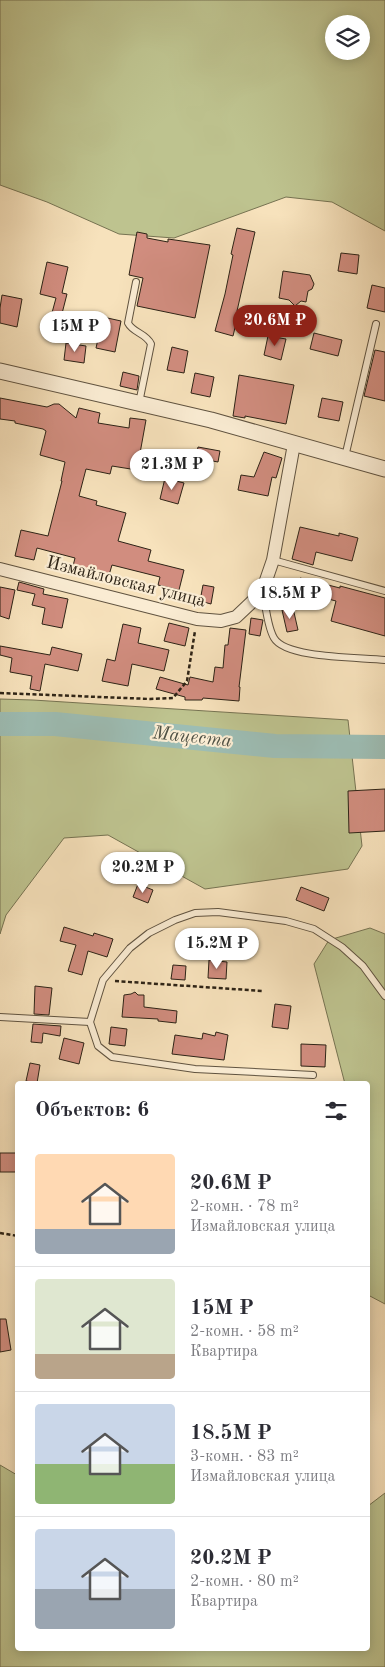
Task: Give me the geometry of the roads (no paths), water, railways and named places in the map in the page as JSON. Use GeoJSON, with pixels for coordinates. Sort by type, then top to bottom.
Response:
{"type":"FeatureCollection","features":[{"type":"Feature","properties":{"kind":"street"},"geometry":{"type":"LineString","coordinates":[[0,371],[211,420],[385,469]]}},
{"type":"Feature","properties":{"kind":"street","name":"Измайловская улица"},"geometry":{"type":"LineString","coordinates":[[0,569],[198,619],[221,621],[236,617],[263,589],[273,560],[294,444]]}},
{"type":"Feature","properties":{"kind":"lane"},"geometry":{"type":"LineString","coordinates":[[136,282],[128,323],[131,329],[148,337],[151,344],[139,402]]}},
{"type":"Feature","properties":{"kind":"lane"},"geometry":{"type":"LineString","coordinates":[[345,457],[376,324]]}},
{"type":"Feature","properties":{"kind":"lane"},"geometry":{"type":"LineString","coordinates":[[273,560],[385,591]]}},
{"type":"Feature","properties":{"kind":"lane"},"geometry":{"type":"LineString","coordinates":[[263,589],[274,639],[283,647],[301,652],[385,660]]}},
{"type":"Feature","properties":{"kind":"lane"},"geometry":{"type":"LineString","coordinates":[[313,1076],[195,1069],[112,1057],[98,1046],[90,1022],[104,980],[130,948],[149,933],[175,920],[195,913],[218,912],[286,921],[314,929],[342,947],[363,966],[385,996]]}},
{"type":"Feature","properties":{"kind":"lane"},"geometry":{"type":"LineString","coordinates":[[0,1017],[90,1022]]}},
{"type":"Feature","properties":{"kind":"waterway","name":"Мацеста"},"geometry":{"type":"LineString","coordinates":[[0,724],[55,724],[275,746],[385,747]]}}]}
